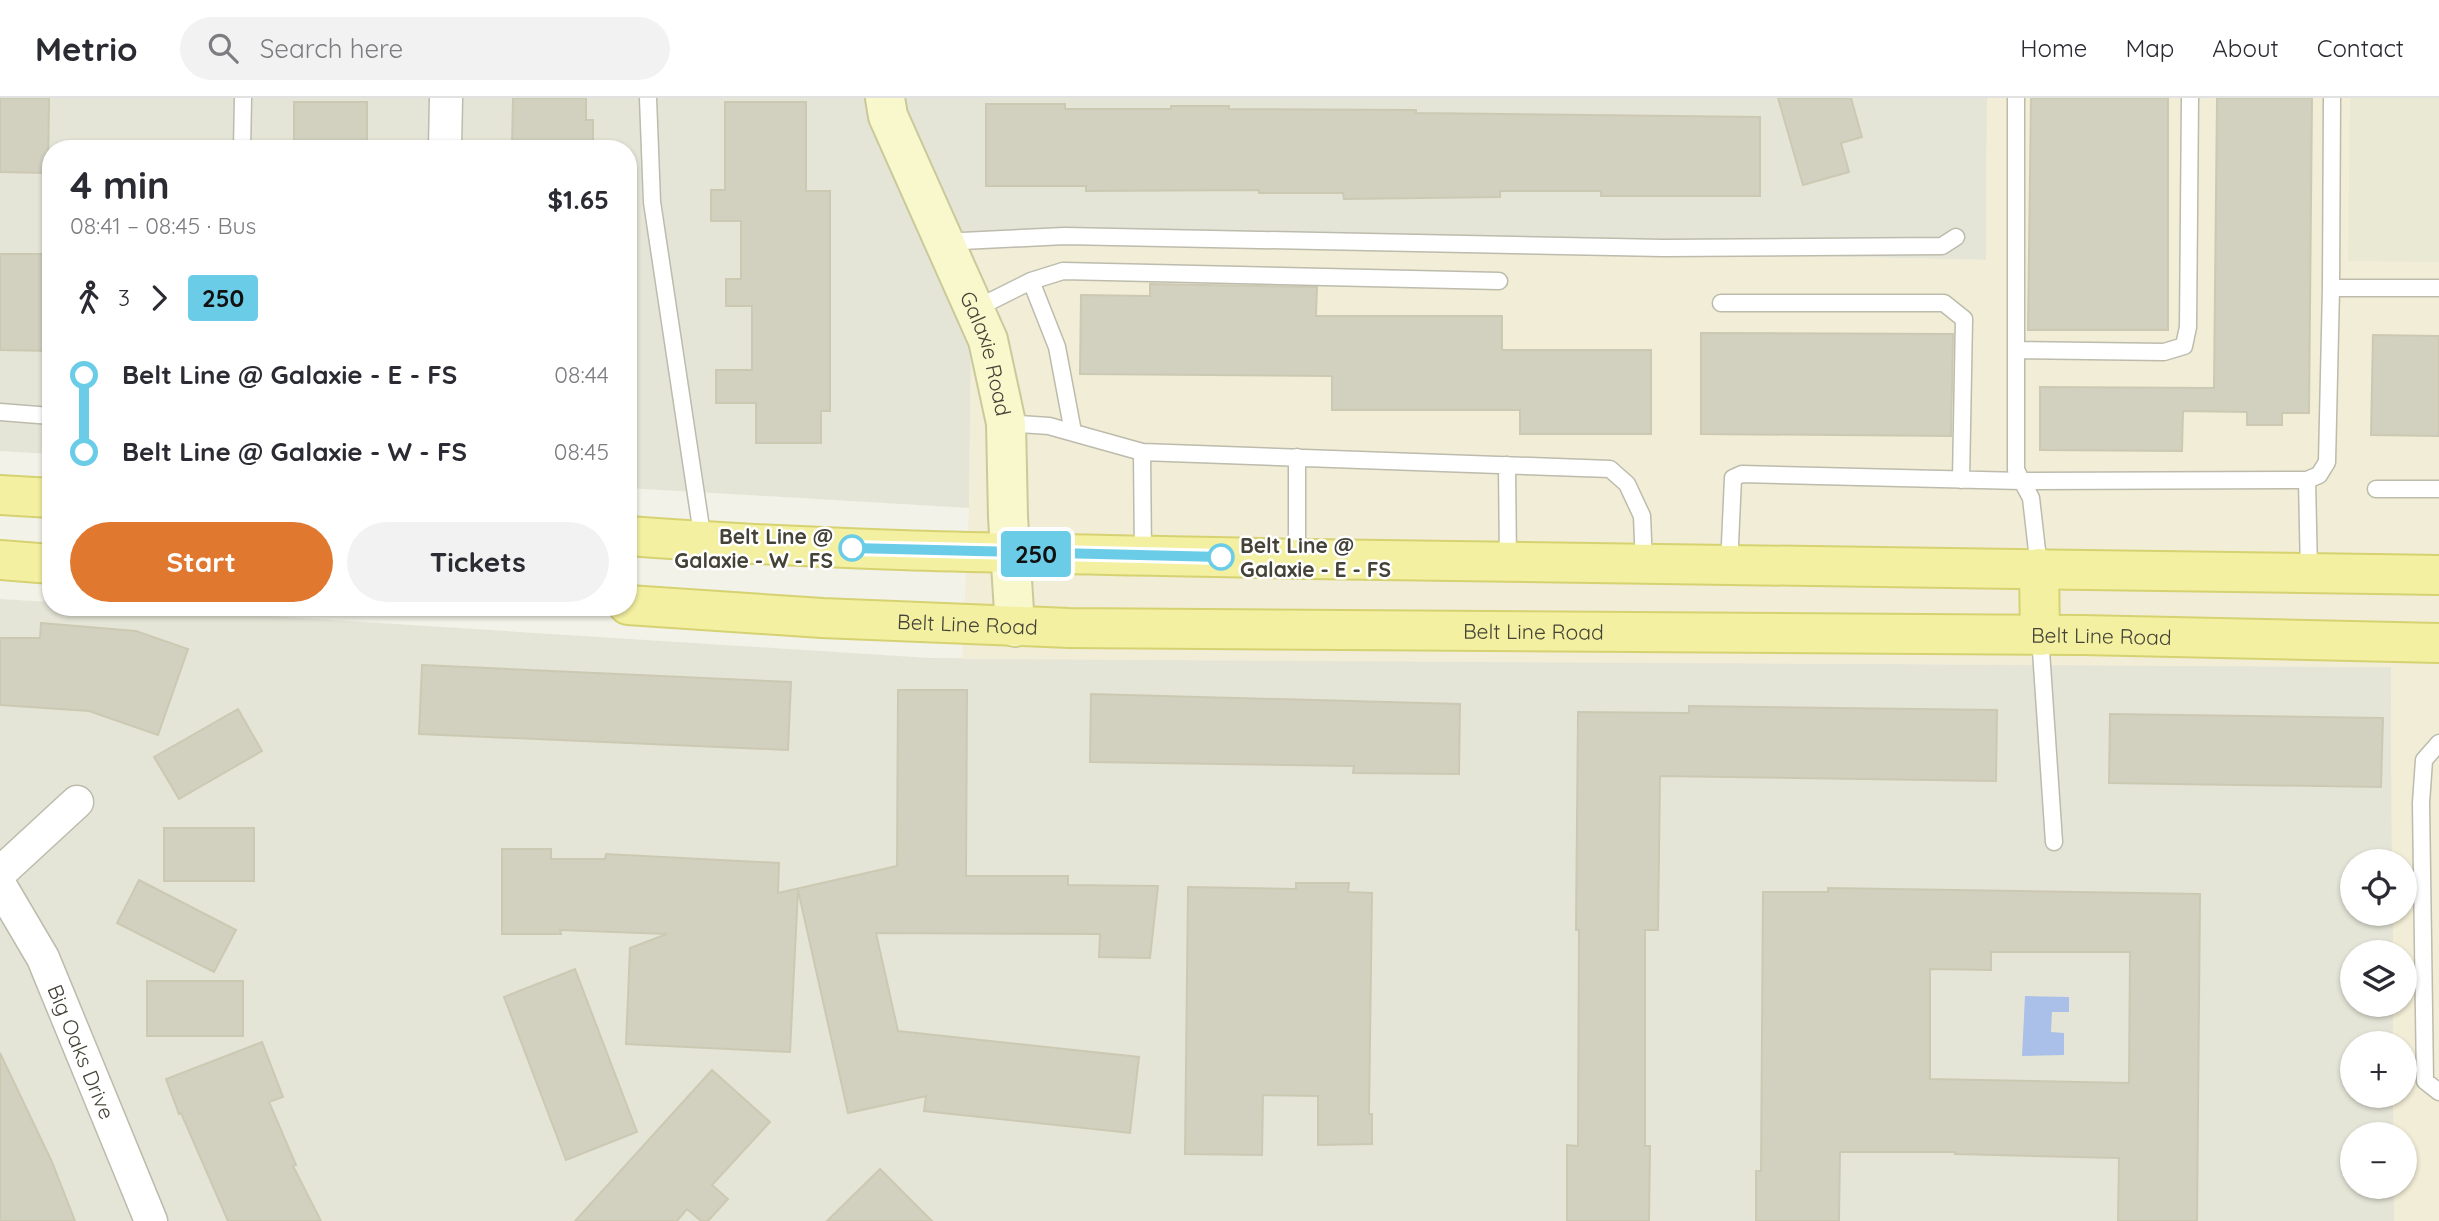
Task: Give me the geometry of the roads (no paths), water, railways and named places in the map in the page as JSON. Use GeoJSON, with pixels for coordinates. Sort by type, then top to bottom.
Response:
{"type":"FeatureCollection","features":[{"type":"Feature","properties":{"kind":"main road"},"geometry":{"type":"LineString","coordinates":[[0,495],[42,497]]}},
{"type":"Feature","properties":{"kind":"main road"},"geometry":{"type":"LineString","coordinates":[[637,537],[1011,554],[2439,575]]}},
{"type":"Feature","properties":{"kind":"main road"},"geometry":{"type":"LineString","coordinates":[[0,560],[42,563]]}},
{"type":"Feature","properties":{"kind":"main road"},"geometry":{"type":"LineString","coordinates":[[2039,568],[2040,636]]}},
{"type":"Feature","properties":{"kind":"main road","name":"Belt Line Road"},"geometry":{"type":"LineString","coordinates":[[637,605],[822,618],[1015,627],[2040,636],[2439,643]]}},
{"type":"Feature","properties":{"kind":"street"},"geometry":{"type":"LineString","coordinates":[[445,140],[446,98]]}},
{"type":"Feature","properties":{"kind":"street","name":"Galaxie Road"},"geometry":{"type":"LineString","coordinates":[[884,98],[888,116],[988,340],[1006,423],[1015,627]]}},
{"type":"Feature","properties":{"kind":"street"},"geometry":{"type":"LineString","coordinates":[[0,873],[77,802]]}},
{"type":"Feature","properties":{"kind":"street","name":"Big Oaks Drive"},"geometry":{"type":"LineString","coordinates":[[0,886],[43,958],[151,1221]]}},
{"type":"Feature","properties":{"kind":"lane"},"geometry":{"type":"LineString","coordinates":[[242,140],[243,98]]}},
{"type":"Feature","properties":{"kind":"lane"},"geometry":{"type":"LineString","coordinates":[[648,98],[652,202],[703,541]]}},
{"type":"Feature","properties":{"kind":"lane"},"geometry":{"type":"LineString","coordinates":[[2016,98],[2016,470],[2031,498],[2039,568]]}},
{"type":"Feature","properties":{"kind":"lane"},"geometry":{"type":"LineString","coordinates":[[2016,350],[2164,352],[2184,346],[2188,327],[2190,98]]}},
{"type":"Feature","properties":{"kind":"lane"},"geometry":{"type":"LineString","coordinates":[[1729,566],[1733,478],[1742,474],[2021,481],[2307,480],[2319,475],[2327,462],[2332,98]]}},
{"type":"Feature","properties":{"kind":"lane"},"geometry":{"type":"LineString","coordinates":[[948,248],[962,242],[1065,236],[1663,248],[1942,246],[1956,237]]}},
{"type":"Feature","properties":{"kind":"lane"},"geometry":{"type":"LineString","coordinates":[[975,309],[1031,282],[1063,271],[1499,282]]}},
{"type":"Feature","properties":{"kind":"lane"},"geometry":{"type":"LineString","coordinates":[[1031,282],[1058,347],[1073,432]]}},
{"type":"Feature","properties":{"kind":"lane"},"geometry":{"type":"LineString","coordinates":[[2331,288],[2439,288]]}},
{"type":"Feature","properties":{"kind":"lane"},"geometry":{"type":"LineString","coordinates":[[1721,303],[1944,303],[1964,319],[1961,480]]}},
{"type":"Feature","properties":{"kind":"lane"},"geometry":{"type":"LineString","coordinates":[[0,412],[42,415]]}},
{"type":"Feature","properties":{"kind":"lane"},"geometry":{"type":"LineString","coordinates":[[1006,423],[1049,426],[1142,452],[1611,469],[1627,484],[1642,516],[1644,565]]}},
{"type":"Feature","properties":{"kind":"lane"},"geometry":{"type":"LineString","coordinates":[[1142,452],[1143,556]]}},
{"type":"Feature","properties":{"kind":"lane"},"geometry":{"type":"LineString","coordinates":[[1297,457],[1297,559]]}},
{"type":"Feature","properties":{"kind":"lane"},"geometry":{"type":"LineString","coordinates":[[1507,465],[1508,563]]}},
{"type":"Feature","properties":{"kind":"lane"},"geometry":{"type":"LineString","coordinates":[[2307,480],[2309,573]]}},
{"type":"Feature","properties":{"kind":"lane"},"geometry":{"type":"LineString","coordinates":[[2376,489],[2439,489]]}},
{"type":"Feature","properties":{"kind":"lane"},"geometry":{"type":"LineString","coordinates":[[2040,636],[2054,842]]}},
{"type":"Feature","properties":{"kind":"lane"},"geometry":{"type":"LineString","coordinates":[[2439,743],[2424,760],[2421,803],[2425,1081],[2439,1092]]}},
{"type":"Feature","properties":{"kind":"water"},"geometry":{"type":"Polygon","coordinates":[[[2025,996],[2069,997],[2069,1012],[2052,1012],[2051,1032],[2064,1033],[2064,1055],[2022,1056],[2025,996]]]}},
{"type":"Feature","properties":{"kind":"place","name":"Belt Line @ Galaxie - W - FS"},"geometry":{"type":"Point","coordinates":[852,548]}},
{"type":"Feature","properties":{"kind":"place","name":"Belt Line @ Galaxie - E - FS"},"geometry":{"type":"Point","coordinates":[1221,557]}}]}
